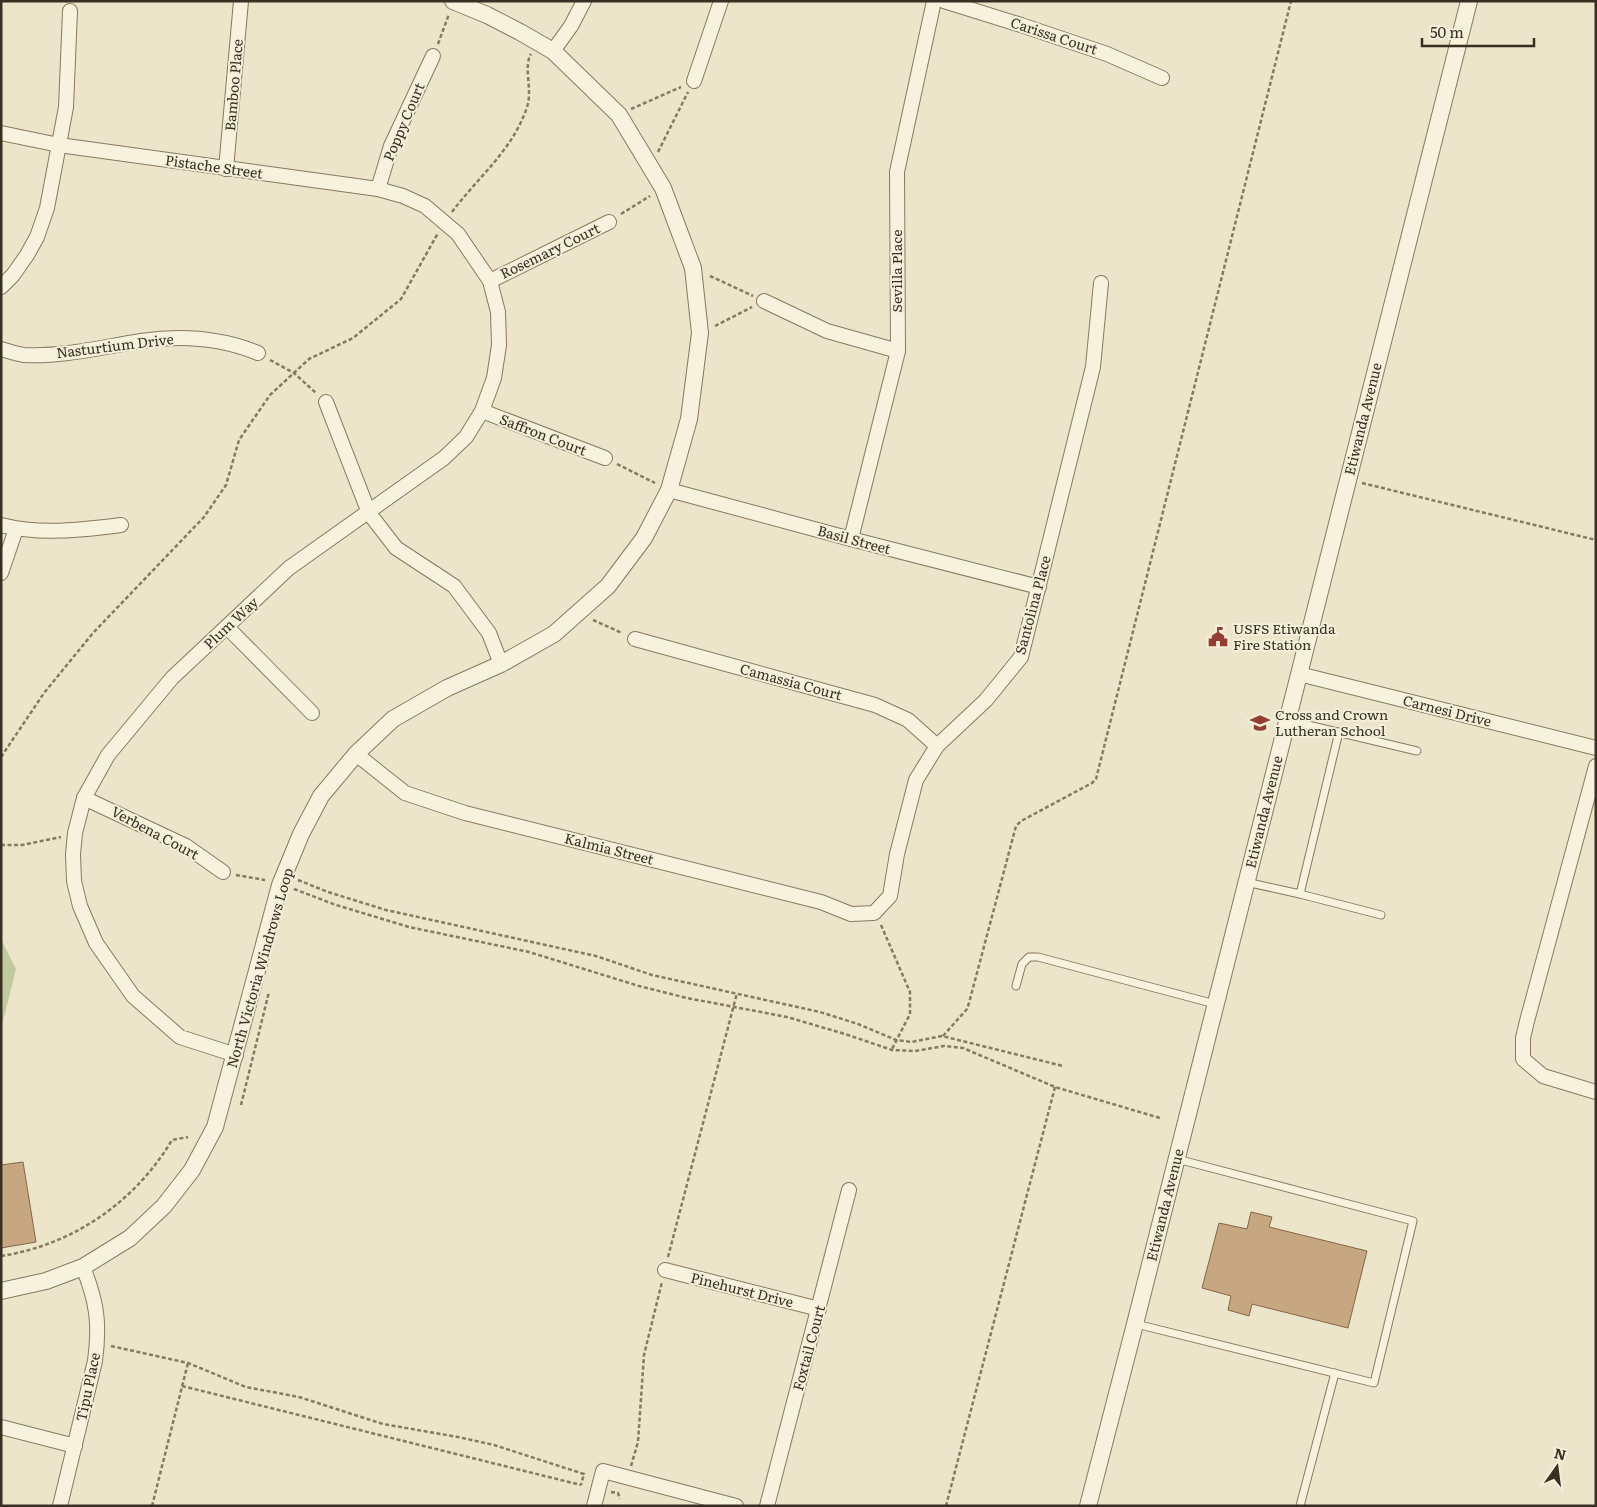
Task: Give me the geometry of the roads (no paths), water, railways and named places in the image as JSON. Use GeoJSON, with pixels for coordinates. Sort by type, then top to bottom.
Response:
{"type":"FeatureCollection","features":[{"type":"Feature","properties":{"kind":"street","name":"Bamboo Place"},"geometry":{"type":"LineString","coordinates":[[226,168],[241,1]]}},
{"type":"Feature","properties":{"kind":"street","name":"North Victoria Windrows Loop"},"geometry":{"type":"LineString","coordinates":[[1,1291],[46,1281],[83,1267],[130,1238],[164,1206],[192,1170],[215,1127],[280,885],[301,834],[321,796],[356,754],[393,719],[447,688],[501,664],[554,634],[608,586],[644,538],[668,490],[689,419],[700,334],[693,268],[663,188],[618,115],[553,52],[487,15],[453,1]]}},
{"type":"Feature","properties":{"kind":"street"},"geometry":{"type":"LineString","coordinates":[[553,52],[571,26],[584,1]]}},
{"type":"Feature","properties":{"kind":"street"},"geometry":{"type":"LineString","coordinates":[[694,81],[721,1]]}},
{"type":"Feature","properties":{"kind":"street","name":"Sevilla Place"},"geometry":{"type":"LineString","coordinates":[[851,539],[898,352],[897,172],[934,1]]}},
{"type":"Feature","properties":{"kind":"street","name":"Carissa Court"},"geometry":{"type":"LineString","coordinates":[[944,1],[1107,54],[1162,78]]}},
{"type":"Feature","properties":{"kind":"street","name":"Etiwanda Avenue"},"geometry":{"type":"LineString","coordinates":[[1088,1506],[1469,1]]}},
{"type":"Feature","properties":{"kind":"street"},"geometry":{"type":"LineString","coordinates":[[1,287],[18,268],[37,237],[47,208],[66,107],[70,11]]}},
{"type":"Feature","properties":{"kind":"street","name":"Poppy Court"},"geometry":{"type":"LineString","coordinates":[[378,189],[391,146],[433,56]]}},
{"type":"Feature","properties":{"kind":"street","name":"Pistache Street"},"geometry":{"type":"LineString","coordinates":[[1,133],[59,145],[378,189],[403,196],[424,206]]}},
{"type":"Feature","properties":{"kind":"street","name":"Plum Way"},"geometry":{"type":"LineString","coordinates":[[236,1054],[180,1037],[133,996],[96,943],[80,906],[74,880],[73,854],[75,833],[84,798],[108,755],[172,678],[289,568],[444,458],[466,437],[482,412],[494,378],[499,344],[498,312],[490,281],[458,234],[424,206]]}},
{"type":"Feature","properties":{"kind":"street","name":"Rosemary Court"},"geometry":{"type":"LineString","coordinates":[[490,281],[609,222]]}},
{"type":"Feature","properties":{"kind":"street","name":"Santolina Place"},"geometry":{"type":"LineString","coordinates":[[874,913],[890,896],[896,854],[916,780],[937,746],[986,700],[1021,657],[1093,367],[1101,283]]}},
{"type":"Feature","properties":{"kind":"street"},"geometry":{"type":"LineString","coordinates":[[764,301],[827,331],[898,352]]}},
{"type":"Feature","properties":{"kind":"street","name":"Nasturtium Drive"},"geometry":{"type":"LineString","coordinates":[[1,349],[22,355],[69,353],[144,340],[201,338],[237,345],[258,353]]}},
{"type":"Feature","properties":{"kind":"street"},"geometry":{"type":"LineString","coordinates":[[326,402],[369,512],[396,548],[454,586],[489,633],[501,664]]}},
{"type":"Feature","properties":{"kind":"street","name":"Saffron Court"},"geometry":{"type":"LineString","coordinates":[[482,412],[605,458]]}},
{"type":"Feature","properties":{"kind":"street","name":"Basil Street"},"geometry":{"type":"LineString","coordinates":[[668,490],[1039,587]]}},
{"type":"Feature","properties":{"kind":"street"},"geometry":{"type":"LineString","coordinates":[[1,525],[45,530],[86,529],[121,525]]}},
{"type":"Feature","properties":{"kind":"street"},"geometry":{"type":"LineString","coordinates":[[1,573],[16,528]]}},
{"type":"Feature","properties":{"kind":"street"},"geometry":{"type":"LineString","coordinates":[[227,627],[312,714]]}},
{"type":"Feature","properties":{"kind":"street","name":"Camassia Court"},"geometry":{"type":"LineString","coordinates":[[635,639],[876,705],[908,720],[937,746]]}},
{"type":"Feature","properties":{"kind":"street","name":"Carnesi Drive"},"geometry":{"type":"LineString","coordinates":[[1298,674],[1596,748]]}},
{"type":"Feature","properties":{"kind":"street","name":"Kalmia Street"},"geometry":{"type":"LineString","coordinates":[[356,754],[406,792],[465,812],[821,902],[851,914],[874,913]]}},
{"type":"Feature","properties":{"kind":"street"},"geometry":{"type":"LineString","coordinates":[[1596,766],[1523,1038],[1523,1059],[1543,1076],[1596,1092]]}},
{"type":"Feature","properties":{"kind":"street","name":"Verbena Court"},"geometry":{"type":"LineString","coordinates":[[84,798],[186,846],[223,872]]}},
{"type":"Feature","properties":{"kind":"street","name":"Foxtail Court"},"geometry":{"type":"LineString","coordinates":[[767,1506],[849,1190]]}},
{"type":"Feature","properties":{"kind":"street","name":"Tipu Place"},"geometry":{"type":"LineString","coordinates":[[60,1506],[95,1361],[98,1338],[97,1313],[92,1290],[83,1267]]}},
{"type":"Feature","properties":{"kind":"street","name":"Pinehurst Drive"},"geometry":{"type":"LineString","coordinates":[[665,1270],[819,1309]]}},
{"type":"Feature","properties":{"kind":"street"},"geometry":{"type":"LineString","coordinates":[[1,1427],[75,1446]]}},
{"type":"Feature","properties":{"kind":"street"},"geometry":{"type":"LineString","coordinates":[[594,1506],[603,1471],[736,1506]]}},
{"type":"Feature","properties":{"kind":"lane"},"geometry":{"type":"LineString","coordinates":[[1287,720],[1417,751]]}},
{"type":"Feature","properties":{"kind":"lane"},"geometry":{"type":"LineString","coordinates":[[1300,894],[1339,732]]}},
{"type":"Feature","properties":{"kind":"lane"},"geometry":{"type":"LineString","coordinates":[[1246,882],[1381,915]]}},
{"type":"Feature","properties":{"kind":"lane"},"geometry":{"type":"LineString","coordinates":[[1016,986],[1022,964],[1029,957],[1038,957],[1216,1004]]}},
{"type":"Feature","properties":{"kind":"lane"},"geometry":{"type":"LineString","coordinates":[[1135,1324],[1374,1383],[1413,1221],[1177,1159]]}},
{"type":"Feature","properties":{"kind":"lane"},"geometry":{"type":"LineString","coordinates":[[1300,1506],[1335,1373]]}},
{"type":"Feature","properties":{"kind":"place","name":"USFS Etiwanda Fire Station"},"geometry":{"type":"Point","coordinates":[1218,637]}},
{"type":"Feature","properties":{"kind":"place","name":"Cross and Crown Lutheran School"},"geometry":{"type":"Point","coordinates":[1260,723]}}]}
